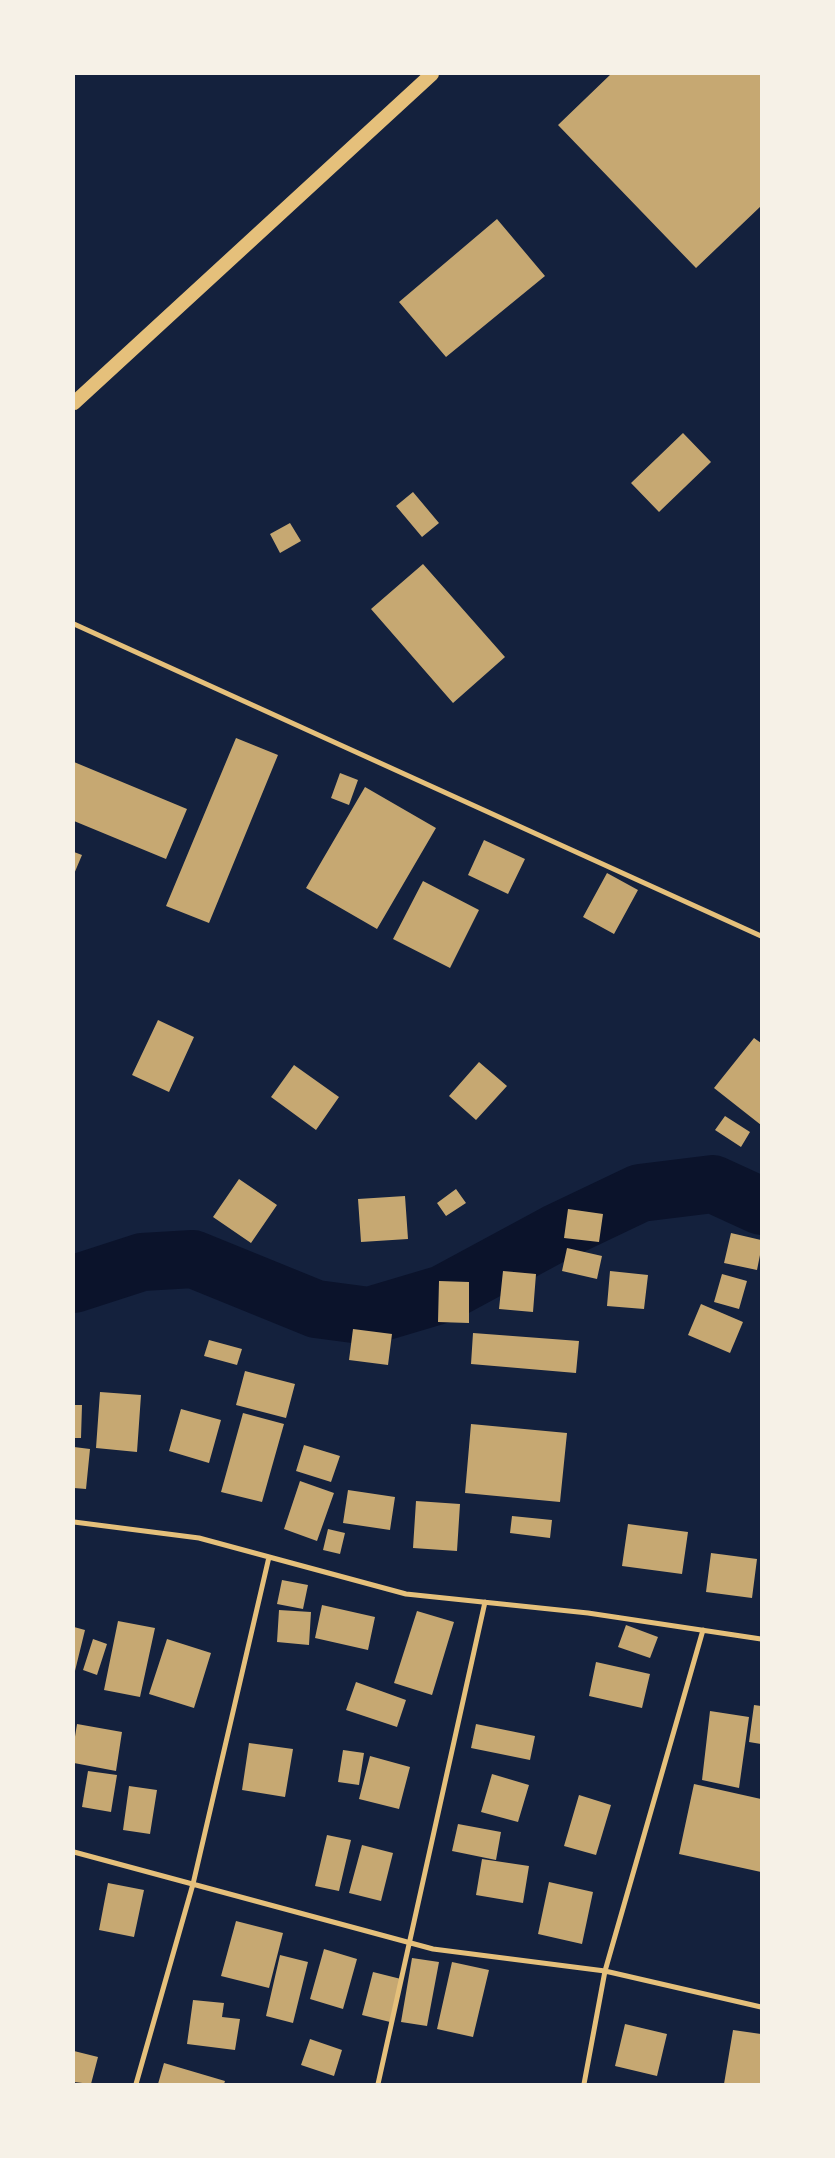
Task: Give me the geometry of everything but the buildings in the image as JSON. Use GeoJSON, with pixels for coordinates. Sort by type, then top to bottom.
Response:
{"type":"FeatureCollection","features":[{"type":"Feature","properties":{"kind":"highway"},"geometry":{"type":"LineString","coordinates":[[74,403],[432,74]]}},
{"type":"Feature","properties":{"kind":"street"},"geometry":{"type":"LineString","coordinates":[[74,624],[761,936]]}},
{"type":"Feature","properties":{"kind":"street"},"geometry":{"type":"LineString","coordinates":[[74,1522],[199,1538],[406,1594],[588,1613],[761,1639]]}},
{"type":"Feature","properties":{"kind":"street"},"geometry":{"type":"LineString","coordinates":[[136,2084],[193,1884],[269,1558]]}},
{"type":"Feature","properties":{"kind":"street"},"geometry":{"type":"LineString","coordinates":[[378,2084],[485,1602]]}},
{"type":"Feature","properties":{"kind":"street"},"geometry":{"type":"LineString","coordinates":[[584,2084],[605,1971],[703,1630]]}},
{"type":"Feature","properties":{"kind":"street"},"geometry":{"type":"LineString","coordinates":[[74,1852],[433,1949],[605,1971],[761,2007]]}},
{"type":"Feature","properties":{"kind":"waterway"},"geometry":{"type":"LineString","coordinates":[[74,1284],[142,1262],[193,1259],[316,1309],[369,1316],[443,1294],[556,1233],[640,1193],[713,1184],[761,1206]]}}]}
